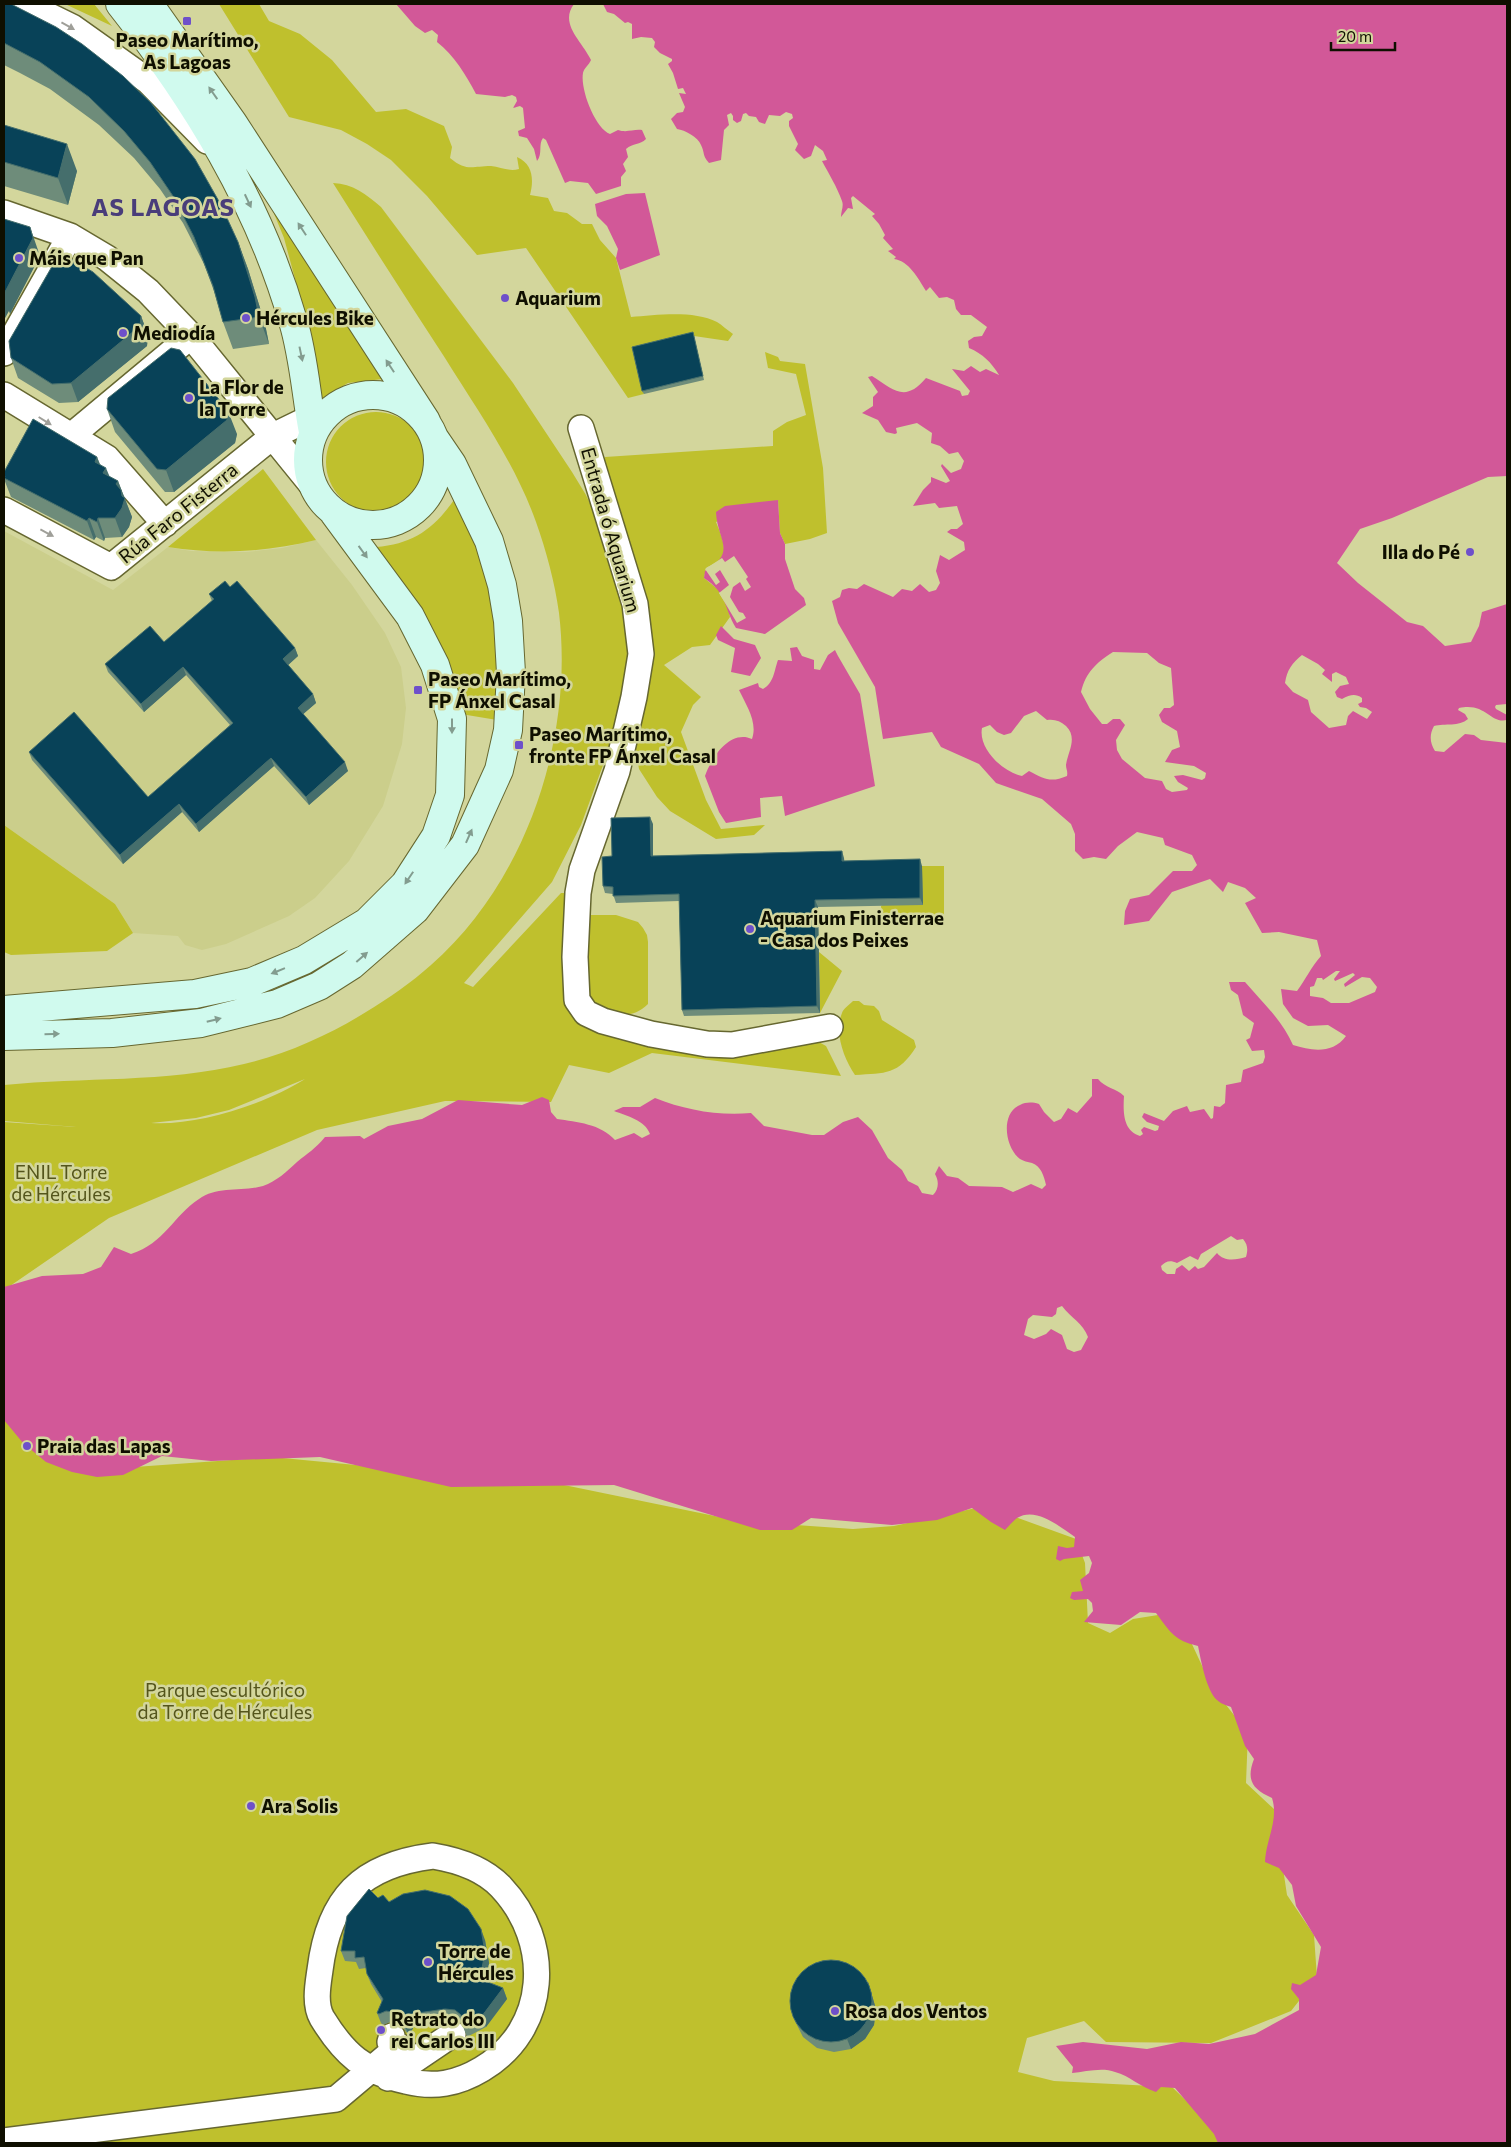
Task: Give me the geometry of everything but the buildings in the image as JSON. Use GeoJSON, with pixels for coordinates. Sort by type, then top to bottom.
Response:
{"type":"FeatureCollection","features":[{"type":"Feature","properties":{"kind":"main road"},"geometry":{"type":"LineString","coordinates":[[4,1010],[195,994],[252,982],[304,960],[367,922],[405,884],[436,836],[450,795],[452,719],[435,665],[410,616],[334,513],[321,500],[312,485],[307,467],[308,449],[316,422],[291,314],[262,231],[225,158],[168,68],[120,4]]}},
{"type":"Feature","properties":{"kind":"main road"},"geometry":{"type":"LineString","coordinates":[[4,1036],[112,1033],[201,1023],[277,1004],[319,986],[352,965],[415,910],[465,845],[499,770],[508,730],[511,673],[508,621],[502,585],[489,541],[452,464],[234,123],[149,4]]}},
{"type":"Feature","properties":{"kind":"main road"},"geometry":{"type":"LineString","coordinates":[[316,422],[339,403],[357,396],[377,394],[396,398],[413,407],[431,430],[439,459],[436,479],[426,498],[412,512],[393,522],[373,525],[353,522],[334,513]]}},
{"type":"Feature","properties":{"kind":"street"},"geometry":{"type":"LineString","coordinates":[[25,4],[72,27],[148,81],[225,158]]}},
{"type":"Feature","properties":{"kind":"street"},"geometry":{"type":"LineString","coordinates":[[4,213],[70,236],[107,258],[148,291],[191,336],[312,485]]}},
{"type":"Feature","properties":{"kind":"street"},"geometry":{"type":"LineString","coordinates":[[4,353],[70,236]]}},
{"type":"Feature","properties":{"kind":"street"},"geometry":{"type":"LineString","coordinates":[[71,436],[191,336]]}},
{"type":"Feature","properties":{"kind":"street"},"geometry":{"type":"LineString","coordinates":[[4,395],[107,458],[165,524]]}},
{"type":"Feature","properties":{"kind":"street","name":"Rúa Faro Fisterra"},"geometry":{"type":"LineString","coordinates":[[4,510],[112,567],[273,436],[316,422]]}},
{"type":"Feature","properties":{"kind":"street","name":"Entrada ó Aquarium"},"geometry":{"type":"LineString","coordinates":[[581,428],[635,604],[641,654],[634,697],[619,762],[589,847],[578,893],[576,958],[578,1000],[586,1012],[603,1021],[707,1044],[732,1045],[830,1028]]}},
{"type":"Feature","properties":{"kind":"street"},"geometry":{"type":"LineString","coordinates":[[433,1856],[455,1860],[478,1871],[501,1886],[520,1913],[533,1937],[538,1966],[536,1989],[531,2011],[518,2038],[494,2062],[471,2075],[433,2086],[379,2074],[340,2045],[320,2015],[317,1991],[328,1927],[340,1904],[352,1889],[388,1865],[433,1856]]}},
{"type":"Feature","properties":{"kind":"street"},"geometry":{"type":"LineString","coordinates":[[4,2141],[336,2098],[453,2034],[415,2046],[396,2041],[379,2074]]}},
{"type":"Feature","properties":{"kind":"shaded area"},"geometry":{"type":"Polygon","coordinates":[[[396,4],[574,4],[570,11],[570,25],[591,60],[584,71],[583,80],[586,98],[594,116],[604,130],[610,134],[618,130],[642,130],[646,139],[626,149],[628,157],[623,164],[626,171],[621,177],[621,186],[596,194],[588,183],[570,181],[565,183],[546,140],[543,138],[537,161],[534,149],[527,138],[519,136],[518,131],[525,128],[523,108],[520,106],[513,108],[517,101],[516,97],[512,95],[505,97],[476,94],[459,66],[437,42],[438,35],[432,30],[425,33],[415,26],[396,4]]]}},
{"type":"Feature","properties":{"kind":"shaded area"},"geometry":{"type":"Polygon","coordinates":[[[603,4],[1507,4],[1507,476],[1488,477],[1392,518],[1360,529],[1337,563],[1358,583],[1407,622],[1423,626],[1445,646],[1471,642],[1479,626],[1482,612],[1507,604],[1507,704],[1496,705],[1495,707],[1507,715],[1507,720],[1496,719],[1476,708],[1459,708],[1458,710],[1465,714],[1468,719],[1456,724],[1434,726],[1431,739],[1435,751],[1444,752],[1465,734],[1474,735],[1481,740],[1507,743],[1507,2143],[1218,2143],[1214,2134],[1175,2088],[1161,2087],[1156,2092],[1125,2076],[1110,2071],[1099,2070],[1072,2073],[1073,2067],[1056,2046],[1083,2042],[1147,2049],[1181,2042],[1209,2044],[1255,2034],[1299,2010],[1299,1999],[1291,1989],[1292,1983],[1300,1985],[1316,1975],[1321,1947],[1296,1906],[1292,1885],[1279,1868],[1265,1862],[1274,1814],[1272,1798],[1265,1795],[1252,1783],[1251,1773],[1254,1759],[1245,1746],[1231,1707],[1219,1701],[1210,1689],[1204,1674],[1198,1646],[1183,1641],[1174,1635],[1156,1613],[1140,1612],[1121,1625],[1084,1622],[1093,1611],[1092,1603],[1088,1599],[1074,1600],[1070,1598],[1072,1592],[1083,1591],[1080,1580],[1089,1573],[1092,1563],[1089,1556],[1060,1561],[1056,1559],[1058,1546],[1074,1547],[1075,1537],[1048,1519],[1032,1514],[1024,1515],[1017,1518],[1005,1530],[972,1508],[937,1520],[892,1525],[811,1518],[792,1530],[760,1530],[614,1485],[451,1487],[320,1457],[211,1461],[162,1456],[123,1475],[97,1477],[72,1472],[46,1462],[23,1443],[4,1420],[4,1287],[42,1276],[83,1274],[101,1267],[114,1247],[131,1254],[143,1249],[161,1236],[182,1213],[199,1199],[214,1192],[255,1188],[268,1184],[285,1173],[325,1137],[360,1136],[364,1139],[388,1126],[422,1119],[458,1100],[522,1105],[542,1097],[549,1100],[551,1112],[557,1119],[596,1127],[615,1140],[634,1133],[642,1138],[650,1134],[644,1125],[635,1119],[614,1111],[623,1107],[640,1107],[655,1098],[678,1106],[702,1111],[726,1114],[751,1113],[764,1126],[812,1135],[824,1135],[843,1122],[858,1117],[872,1130],[888,1158],[902,1170],[908,1181],[918,1186],[922,1193],[933,1195],[935,1193],[938,1185],[935,1174],[939,1166],[947,1176],[958,1178],[969,1186],[1002,1187],[1013,1192],[1031,1184],[1042,1189],[1046,1185],[1040,1169],[1035,1164],[1020,1159],[1015,1154],[1008,1139],[1007,1123],[1009,1115],[1022,1104],[1039,1104],[1054,1122],[1061,1119],[1068,1108],[1077,1113],[1092,1096],[1092,1079],[1098,1079],[1124,1096],[1125,1120],[1134,1134],[1140,1136],[1143,1134],[1141,1130],[1144,1127],[1155,1131],[1158,1130],[1159,1126],[1147,1122],[1142,1117],[1144,1113],[1164,1121],[1173,1111],[1187,1106],[1190,1112],[1204,1109],[1211,1119],[1213,1118],[1214,1106],[1220,1107],[1225,1103],[1226,1085],[1241,1082],[1243,1070],[1263,1063],[1265,1057],[1264,1050],[1252,1051],[1246,1040],[1250,1038],[1254,1023],[1243,1015],[1238,995],[1231,990],[1229,982],[1245,982],[1278,1020],[1293,1045],[1307,1049],[1322,1050],[1335,1046],[1346,1036],[1328,1025],[1308,1026],[1293,1018],[1283,1004],[1281,989],[1297,991],[1321,956],[1317,940],[1279,932],[1262,933],[1245,903],[1256,898],[1245,888],[1228,882],[1223,892],[1210,879],[1172,892],[1149,921],[1124,925],[1125,911],[1130,899],[1149,895],[1173,871],[1192,871],[1197,865],[1192,855],[1165,845],[1163,838],[1137,832],[1118,846],[1106,859],[1094,857],[1083,859],[1075,851],[1075,834],[1071,824],[1042,799],[996,783],[979,764],[941,747],[932,732],[883,739],[875,687],[838,623],[832,601],[840,597],[842,590],[849,588],[857,589],[864,584],[893,597],[902,589],[912,591],[920,584],[929,592],[936,590],[940,583],[936,571],[940,555],[949,560],[965,550],[964,542],[947,532],[951,529],[957,529],[963,524],[957,506],[939,508],[935,503],[913,506],[923,490],[931,482],[931,477],[946,483],[950,481],[941,466],[942,464],[951,473],[961,469],[964,461],[958,452],[949,454],[940,446],[931,443],[932,433],[917,423],[896,428],[897,433],[895,434],[886,432],[878,420],[862,413],[873,406],[873,397],[878,392],[868,377],[872,376],[899,392],[912,390],[919,386],[926,378],[960,391],[962,396],[968,395],[970,391],[952,369],[964,371],[971,366],[980,372],[986,369],[999,375],[986,359],[969,348],[968,341],[974,337],[982,336],[987,327],[971,315],[961,315],[956,309],[954,300],[947,297],[939,298],[930,287],[926,291],[909,267],[894,259],[896,257],[888,251],[893,249],[883,238],[885,235],[872,216],[875,214],[853,196],[851,198],[853,209],[848,208],[841,217],[843,203],[822,161],[827,160],[823,151],[815,145],[811,156],[804,159],[795,150],[798,144],[789,126],[789,121],[793,118],[792,114],[786,112],[780,116],[769,115],[765,124],[759,122],[756,117],[749,116],[746,113],[743,114],[741,121],[737,123],[733,120],[731,113],[727,115],[729,125],[724,130],[721,160],[709,163],[697,139],[687,132],[677,129],[671,119],[677,113],[683,112],[685,107],[679,93],[686,94],[683,88],[678,89],[668,64],[672,59],[660,53],[654,47],[655,42],[652,38],[641,37],[632,39],[632,24],[625,23],[614,14],[607,12],[603,4]],[[1113,652],[1089,673],[1081,692],[1090,709],[1102,724],[1107,724],[1113,719],[1120,719],[1125,725],[1116,740],[1117,750],[1122,759],[1145,778],[1162,781],[1166,789],[1172,792],[1187,790],[1188,788],[1178,782],[1174,776],[1183,775],[1202,780],[1205,778],[1206,773],[1194,766],[1165,762],[1172,750],[1180,747],[1177,731],[1162,722],[1159,715],[1164,708],[1170,708],[1174,705],[1171,668],[1159,663],[1147,653],[1113,652]],[[1302,655],[1293,664],[1285,683],[1293,692],[1308,700],[1311,712],[1329,728],[1346,725],[1348,716],[1353,711],[1367,719],[1372,712],[1360,707],[1358,704],[1362,702],[1362,698],[1359,696],[1355,695],[1342,699],[1337,697],[1335,692],[1340,686],[1349,684],[1346,677],[1336,672],[1332,674],[1332,682],[1322,674],[1325,670],[1302,655]],[[1036,711],[1024,716],[1011,733],[1004,735],[997,732],[990,725],[982,728],[984,744],[1000,765],[1022,776],[1029,771],[1052,780],[1067,776],[1066,765],[1072,740],[1070,731],[1064,724],[1055,720],[1047,720],[1036,711]],[[1336,971],[1323,980],[1322,978],[1317,978],[1314,986],[1310,987],[1310,996],[1323,998],[1331,1003],[1349,1003],[1375,992],[1377,987],[1370,978],[1362,977],[1345,987],[1344,984],[1355,975],[1353,973],[1335,981],[1334,979],[1340,971],[1336,971]],[[1231,1236],[1201,1254],[1198,1260],[1190,1256],[1177,1263],[1168,1262],[1161,1266],[1162,1270],[1167,1274],[1175,1274],[1176,1269],[1182,1265],[1189,1271],[1195,1266],[1198,1269],[1204,1267],[1217,1253],[1227,1259],[1246,1257],[1247,1245],[1243,1239],[1237,1240],[1231,1236]],[[1062,1306],[1057,1308],[1056,1314],[1052,1317],[1033,1315],[1028,1319],[1024,1335],[1034,1339],[1046,1334],[1051,1329],[1062,1335],[1067,1349],[1074,1352],[1081,1350],[1088,1337],[1086,1332],[1062,1306]]]}},
{"type":"Feature","properties":{"kind":"shaded area"},"geometry":{"type":"Polygon","coordinates":[[[645,193],[660,255],[620,270],[616,258],[618,249],[607,226],[597,216],[595,204],[626,194],[645,193]]]}},
{"type":"Feature","properties":{"kind":"shaded area"},"geometry":{"type":"Polygon","coordinates":[[[778,500],[780,533],[785,544],[785,559],[795,589],[804,598],[806,605],[765,634],[736,628],[721,595],[704,578],[705,571],[721,558],[723,551],[716,512],[725,506],[778,500]]]}},
{"type":"Feature","properties":{"kind":"shaded area"},"geometry":{"type":"Polygon","coordinates":[[[4,531],[113,590],[168,547],[191,551],[246,552],[282,548],[316,540],[352,585],[385,633],[401,667],[406,708],[402,744],[383,806],[349,861],[315,898],[289,916],[226,944],[202,950],[185,945],[178,936],[133,933],[115,904],[4,825],[4,531]]]}},
{"type":"Feature","properties":{"kind":"shaded area"},"geometry":{"type":"Polygon","coordinates":[[[721,626],[734,639],[755,645],[761,658],[750,676],[731,672],[735,648],[718,640],[716,635],[721,626]]]}},
{"type":"Feature","properties":{"kind":"shaded area"},"geometry":{"type":"Polygon","coordinates":[[[797,647],[802,656],[814,660],[814,669],[820,670],[828,655],[835,650],[860,694],[875,786],[785,816],[782,796],[760,798],[761,817],[726,823],[719,812],[705,776],[712,761],[722,747],[736,738],[752,739],[752,720],[739,690],[758,683],[759,687],[763,689],[773,676],[778,660],[792,661],[790,648],[797,647]]]}},
{"type":"Feature","properties":{"kind":"green space"},"geometry":{"type":"Polygon","coordinates":[[[65,4],[94,4],[112,26],[65,4]]]}},
{"type":"Feature","properties":{"kind":"green space"},"geometry":{"type":"Polygon","coordinates":[[[219,4],[259,4],[269,21],[300,34],[332,60],[376,112],[406,109],[444,126],[452,147],[450,158],[461,165],[465,167],[491,166],[515,170],[519,169],[517,157],[522,160],[531,173],[530,195],[548,198],[554,211],[567,213],[582,224],[592,224],[600,240],[616,258],[631,317],[675,314],[697,316],[717,322],[733,334],[728,341],[694,336],[633,351],[644,394],[628,398],[526,248],[477,255],[427,196],[391,160],[341,130],[289,117],[219,4]]]}},
{"type":"Feature","properties":{"kind":"green space","name":"ENIL Torre de Hércules"},"geometry":{"type":"Polygon","coordinates":[[[333,183],[347,185],[359,190],[381,207],[513,383],[586,495],[608,541],[622,584],[632,656],[624,704],[581,825],[552,882],[464,983],[473,987],[561,893],[569,893],[588,1024],[817,1041],[826,1046],[841,1076],[652,1053],[609,1073],[569,1065],[551,1102],[445,1101],[317,1130],[109,1218],[10,1286],[4,1311],[4,1122],[76,1127],[4,1121],[4,1085],[154,1077],[214,1070],[276,1055],[307,1043],[337,1028],[375,1007],[408,984],[431,965],[465,931],[494,892],[518,849],[537,804],[550,757],[559,708],[562,660],[559,613],[553,578],[536,522],[507,458],[333,183]],[[305,1079],[229,1110],[196,1118],[151,1123],[189,1121],[231,1112],[289,1088],[305,1079]]]}},
{"type":"Feature","properties":{"kind":"green space"},"geometry":{"type":"Polygon","coordinates":[[[266,194],[383,379],[348,383],[319,400],[301,301],[284,238],[266,194]]]}},
{"type":"Feature","properties":{"kind":"green space"},"geometry":{"type":"Polygon","coordinates":[[[765,352],[778,357],[780,361],[805,364],[823,468],[827,533],[785,544],[780,533],[778,500],[716,522],[722,539],[724,553],[719,560],[706,568],[704,578],[720,591],[719,593],[728,607],[730,617],[710,645],[692,647],[664,665],[701,697],[693,705],[681,732],[706,800],[721,829],[765,825],[754,835],[716,839],[670,811],[657,797],[639,769],[635,746],[641,703],[604,475],[605,457],[773,446],[773,431],[787,422],[806,415],[796,374],[768,368],[765,352]]]}},
{"type":"Feature","properties":{"kind":"green space"},"geometry":{"type":"Polygon","coordinates":[[[376,412],[395,416],[412,426],[422,443],[426,462],[422,481],[412,498],[395,508],[376,512],[357,508],[340,498],[330,481],[326,462],[330,443],[340,426],[357,416],[376,412]]]}},
{"type":"Feature","properties":{"kind":"green space"},"geometry":{"type":"Polygon","coordinates":[[[263,469],[316,540],[261,550],[242,551],[205,551],[168,547],[263,469]]]}},
{"type":"Feature","properties":{"kind":"green space"},"geometry":{"type":"Polygon","coordinates":[[[456,497],[480,547],[499,630],[497,720],[461,714],[451,671],[429,625],[376,547],[402,542],[422,532],[440,517],[456,497]]]}},
{"type":"Feature","properties":{"kind":"green space"},"geometry":{"type":"Polygon","coordinates":[[[4,825],[115,904],[133,933],[107,951],[11,955],[4,952],[4,825]]]}},
{"type":"Feature","properties":{"kind":"green space"},"geometry":{"type":"Polygon","coordinates":[[[922,866],[944,866],[944,921],[882,924],[881,906],[922,866]]]}},
{"type":"Feature","properties":{"kind":"green space"},"geometry":{"type":"Polygon","coordinates":[[[584,915],[616,915],[638,922],[647,935],[648,1004],[633,1014],[626,1015],[611,1012],[589,1000],[584,915]]]}},
{"type":"Feature","properties":{"kind":"green space"},"geometry":{"type":"Polygon","coordinates":[[[819,952],[842,971],[820,1013],[819,952]]]}},
{"type":"Feature","properties":{"kind":"green space"},"geometry":{"type":"Polygon","coordinates":[[[853,1001],[874,1006],[879,1011],[882,1020],[914,1040],[916,1047],[897,1068],[883,1073],[855,1075],[841,1046],[839,1029],[845,1008],[853,1001]]]}},
{"type":"Feature","properties":{"kind":"green space","name":"Parque escultórico da Torre de Hércules"},"geometry":{"type":"Polygon","coordinates":[[[4,1385],[107,1469],[272,1457],[564,1485],[739,1521],[853,1529],[894,1526],[985,1506],[1076,1539],[1085,1563],[1088,1623],[1110,1633],[1133,1619],[1158,1615],[1183,1625],[1212,1687],[1248,1733],[1246,1783],[1274,1809],[1287,1895],[1314,1935],[1317,1978],[1291,2011],[1211,2043],[1106,2042],[1084,2021],[1027,2038],[1018,2072],[1054,2081],[1172,2087],[1224,2137],[1224,2143],[4,2143],[4,1385]]]}},
{"type":"Feature","properties":{"kind":"pier"},"geometry":{"type":"Polygon","coordinates":[[[734,556],[748,577],[746,579],[751,587],[745,591],[740,582],[733,587],[730,597],[739,612],[743,613],[746,618],[737,623],[719,593],[729,585],[720,570],[715,574],[720,582],[716,585],[705,569],[722,558],[725,562],[734,556]]]}},
{"type":"Feature","properties":{"kind":"place","name":"Paseo Marítimo, As Lagoas"},"geometry":{"type":"Point","coordinates":[187,21]}},
{"type":"Feature","properties":{"kind":"place","name":"Máis que Pan"},"geometry":{"type":"Point","coordinates":[19,258]}},
{"type":"Feature","properties":{"kind":"place","name":"Aquarium"},"geometry":{"type":"Point","coordinates":[505,298]}},
{"type":"Feature","properties":{"kind":"place","name":"Hércules Bike"},"geometry":{"type":"Point","coordinates":[246,318]}},
{"type":"Feature","properties":{"kind":"place","name":"Mediodía"},"geometry":{"type":"Point","coordinates":[123,333]}},
{"type":"Feature","properties":{"kind":"place","name":"La Flor de la Torre"},"geometry":{"type":"Point","coordinates":[189,398]}},
{"type":"Feature","properties":{"kind":"place","name":"Illa do Pé"},"geometry":{"type":"Point","coordinates":[1470,552]}},
{"type":"Feature","properties":{"kind":"place","name":"Paseo Marítimo, FP Ánxel Casal"},"geometry":{"type":"Point","coordinates":[418,690]}},
{"type":"Feature","properties":{"kind":"place","name":"Paseo Marítimo, fronte FP Ánxel Casal"},"geometry":{"type":"Point","coordinates":[519,745]}},
{"type":"Feature","properties":{"kind":"place","name":"Aquarium Finisterrae - Casa dos Peixes"},"geometry":{"type":"Point","coordinates":[750,929]}},
{"type":"Feature","properties":{"kind":"place","name":"Praia das Lapas"},"geometry":{"type":"Point","coordinates":[27,1446]}},
{"type":"Feature","properties":{"kind":"place","name":"Ara Solis"},"geometry":{"type":"Point","coordinates":[251,1806]}},
{"type":"Feature","properties":{"kind":"place","name":"Torre de Hércules"},"geometry":{"type":"Point","coordinates":[428,1962]}},
{"type":"Feature","properties":{"kind":"place","name":"Rosa dos Ventos"},"geometry":{"type":"Point","coordinates":[835,2011]}},
{"type":"Feature","properties":{"kind":"place","name":"Retrato do rei Carlos III"},"geometry":{"type":"Point","coordinates":[381,2030]}},
{"type":"Feature","properties":{"kind":"district","name":"AS LAGOAS"},"geometry":{"type":"Point","coordinates":[163,208]}}]}
